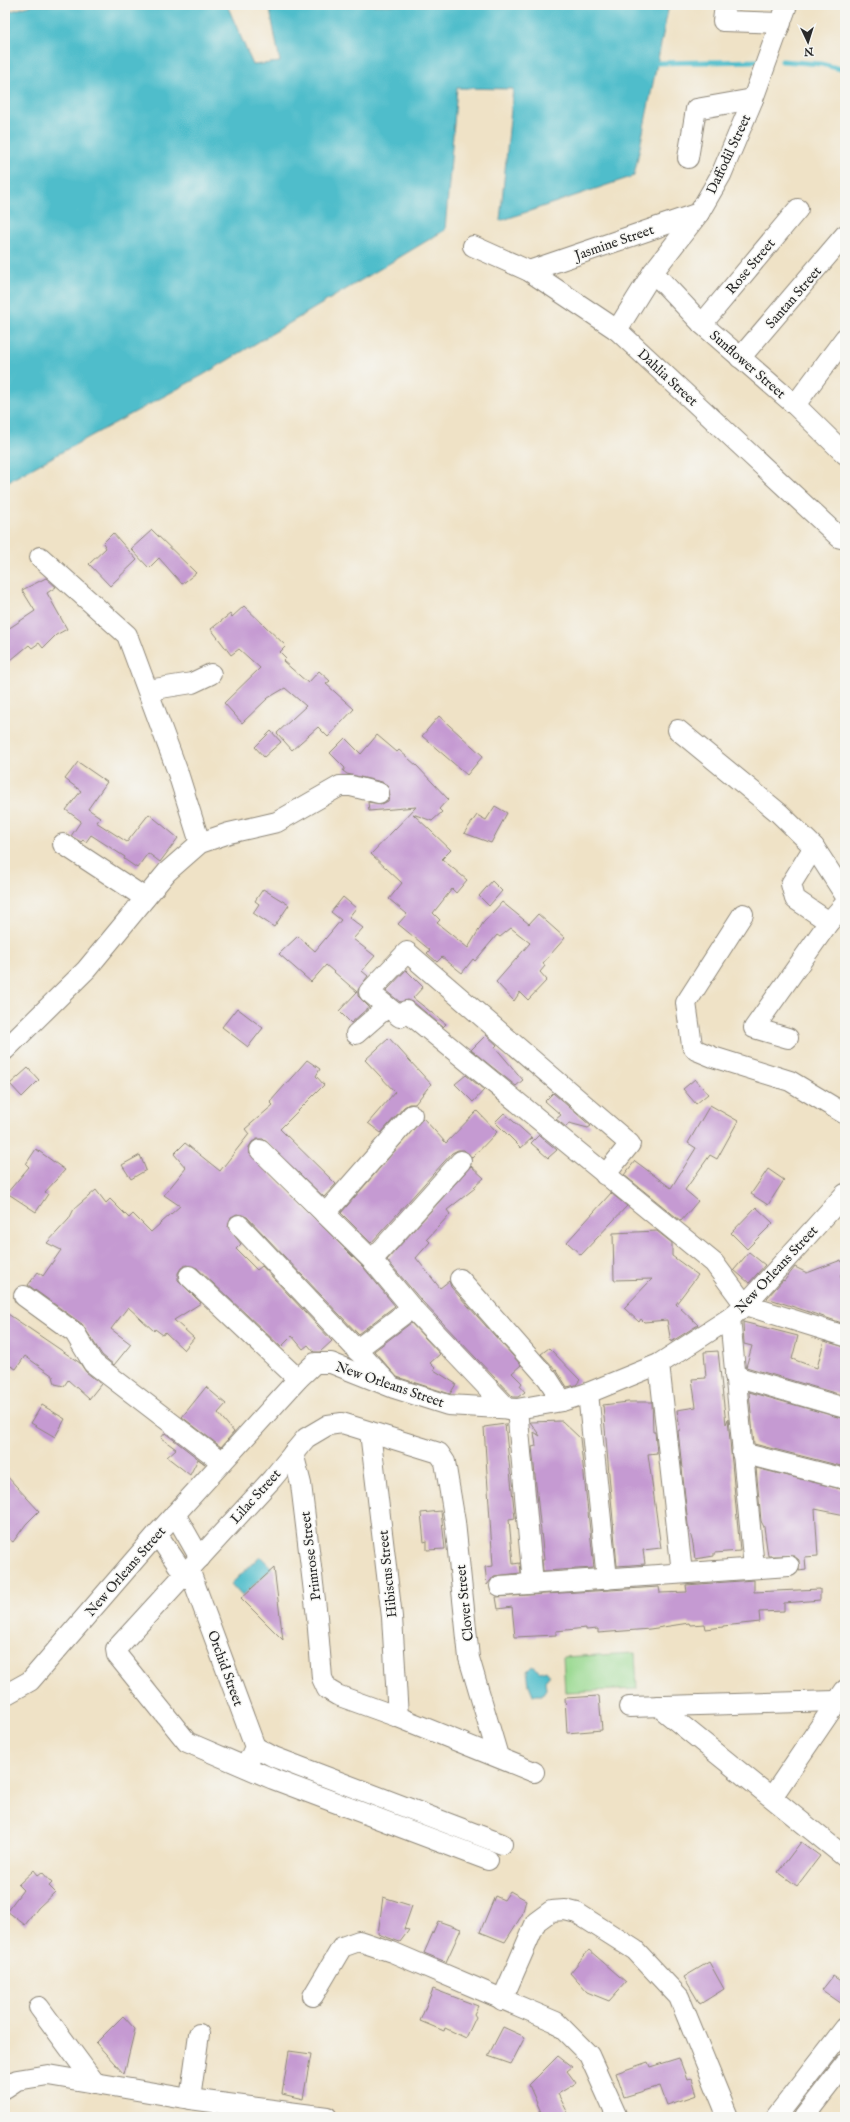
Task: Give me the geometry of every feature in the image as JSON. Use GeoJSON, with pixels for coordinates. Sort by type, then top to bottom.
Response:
{"type":"FeatureCollection","features":[{"type":"Feature","properties":{"kind":"street"},"geometry":{"type":"LineString","coordinates":[[724,13],[784,14]]}},
{"type":"Feature","properties":{"kind":"street","name":"Daffodil Street"},"geometry":{"type":"LineString","coordinates":[[617,330],[653,272],[699,213],[721,175],[753,99],[784,14]]}},
{"type":"Feature","properties":{"kind":"street"},"geometry":{"type":"LineString","coordinates":[[688,158],[696,109],[753,99]]}},
{"type":"Feature","properties":{"kind":"street","name":"Rose Street"},"geometry":{"type":"LineString","coordinates":[[702,324],[798,209]]}},
{"type":"Feature","properties":{"kind":"street","name":"Jasmine Street"},"geometry":{"type":"LineString","coordinates":[[529,271],[699,213]]}},
{"type":"Feature","properties":{"kind":"street","name":"Santan Street"},"geometry":{"type":"LineString","coordinates":[[740,358],[845,236]]}},
{"type":"Feature","properties":{"kind":"street","name":"Dahlia Street"},"geometry":{"type":"LineString","coordinates":[[474,246],[529,271],[617,330],[843,535]]}},
{"type":"Feature","properties":{"kind":"street","name":"Sunflower Street"},"geometry":{"type":"LineString","coordinates":[[653,272],[702,324],[795,405],[845,453]]}},
{"type":"Feature","properties":{"kind":"street"},"geometry":{"type":"LineString","coordinates":[[795,405],[845,338]]}},
{"type":"Feature","properties":{"kind":"street"},"geometry":{"type":"LineString","coordinates":[[40,557],[127,635],[177,770],[200,842]]}},
{"type":"Feature","properties":{"kind":"street"},"geometry":{"type":"LineString","coordinates":[[148,690],[192,683],[211,674]]}},
{"type":"Feature","properties":{"kind":"street"},"geometry":{"type":"LineString","coordinates":[[678,730],[779,813],[814,848],[845,894]]}},
{"type":"Feature","properties":{"kind":"street"},"geometry":{"type":"LineString","coordinates":[[5,1050],[86,970],[167,872],[200,842],[229,833],[277,822],[340,786],[351,786],[379,793]]}},
{"type":"Feature","properties":{"kind":"street"},"geometry":{"type":"LineString","coordinates":[[63,844],[145,898]]}},
{"type":"Feature","properties":{"kind":"street"},"geometry":{"type":"LineString","coordinates":[[814,848],[791,884],[795,899],[829,922]]}},
{"type":"Feature","properties":{"kind":"street"},"geometry":{"type":"LineString","coordinates":[[788,1038],[754,1028],[829,922],[845,904]]}},
{"type":"Feature","properties":{"kind":"street"},"geometry":{"type":"LineString","coordinates":[[743,914],[686,1003],[692,1045],[696,1050],[712,1057],[790,1081],[845,1114]]}},
{"type":"Feature","properties":{"kind":"street"},"geometry":{"type":"LineString","coordinates":[[606,1175],[630,1144],[407,952],[369,992],[400,1017],[406,1011],[606,1175],[714,1263],[745,1305],[845,1336]]}},
{"type":"Feature","properties":{"kind":"street"},"geometry":{"type":"LineString","coordinates":[[356,1034],[387,1007]]}},
{"type":"Feature","properties":{"kind":"street"},"geometry":{"type":"LineString","coordinates":[[325,1214],[412,1116]]}},
{"type":"Feature","properties":{"kind":"street"},"geometry":{"type":"LineString","coordinates":[[260,1150],[372,1260],[412,1308],[512,1409],[533,1583]]}},
{"type":"Feature","properties":{"kind":"street"},"geometry":{"type":"LineString","coordinates":[[372,1260],[461,1161]]}},
{"type":"Feature","properties":{"kind":"street","name":"New Orleans Street"},"geometry":{"type":"LineString","coordinates":[[5,1695],[30,1681],[157,1534],[298,1378],[315,1363],[331,1363],[394,1388],[448,1405],[512,1409],[562,1400],[588,1393],[659,1364],[730,1318],[745,1305],[845,1194]]}},
{"type":"Feature","properties":{"kind":"street"},"geometry":{"type":"LineString","coordinates":[[239,1225],[356,1350],[394,1388]]}},
{"type":"Feature","properties":{"kind":"street"},"geometry":{"type":"LineString","coordinates":[[189,1276],[298,1378]]}},
{"type":"Feature","properties":{"kind":"street"},"geometry":{"type":"LineString","coordinates":[[460,1279],[548,1379],[562,1400]]}},
{"type":"Feature","properties":{"kind":"street"},"geometry":{"type":"LineString","coordinates":[[24,1296],[75,1333],[93,1363],[222,1462]]}},
{"type":"Feature","properties":{"kind":"street"},"geometry":{"type":"LineString","coordinates":[[356,1350],[412,1308]]}},
{"type":"Feature","properties":{"kind":"street"},"geometry":{"type":"LineString","coordinates":[[730,1318],[754,1568]]}},
{"type":"Feature","properties":{"kind":"street"},"geometry":{"type":"LineString","coordinates":[[659,1364],[682,1574]]}},
{"type":"Feature","properties":{"kind":"street"},"geometry":{"type":"LineString","coordinates":[[735,1376],[845,1408]]}},
{"type":"Feature","properties":{"kind":"street"},"geometry":{"type":"LineString","coordinates":[[588,1393],[607,1579]]}},
{"type":"Feature","properties":{"kind":"street","name":"Lilac Street"},"geometry":{"type":"LineString","coordinates":[[246,1766],[192,1745],[182,1739],[117,1655],[117,1647],[191,1567],[306,1438],[328,1425],[342,1423],[434,1452]]}},
{"type":"Feature","properties":{"kind":"street","name":"Hibiscus Street"},"geometry":{"type":"LineString","coordinates":[[370,1432],[392,1617],[398,1717]]}},
{"type":"Feature","properties":{"kind":"street","name":"Clover Street"},"geometry":{"type":"LineString","coordinates":[[434,1452],[439,1453],[445,1462],[455,1522],[469,1658],[498,1756]]}},
{"type":"Feature","properties":{"kind":"street","name":"Primrose Street"},"geometry":{"type":"LineString","coordinates":[[293,1453],[301,1484],[317,1617],[322,1678],[331,1692],[498,1756],[534,1772]]}},
{"type":"Feature","properties":{"kind":"street"},"geometry":{"type":"LineString","coordinates":[[742,1453],[845,1479]]}},
{"type":"Feature","properties":{"kind":"street"},"geometry":{"type":"LineString","coordinates":[[175,1514],[191,1567]]}},
{"type":"Feature","properties":{"kind":"street"},"geometry":{"type":"LineString","coordinates":[[157,1534],[191,1567]]}},
{"type":"Feature","properties":{"kind":"street"},"geometry":{"type":"LineString","coordinates":[[500,1586],[788,1566]]}},
{"type":"Feature","properties":{"kind":"street","name":"Orchid Street"},"geometry":{"type":"LineString","coordinates":[[191,1567],[255,1747]]}},
{"type":"Feature","properties":{"kind":"street"},"geometry":{"type":"LineString","coordinates":[[629,1707],[840,1695]]}},
{"type":"Feature","properties":{"kind":"street"},"geometry":{"type":"LineString","coordinates":[[772,1797],[840,1695]]}},
{"type":"Feature","properties":{"kind":"street"},"geometry":{"type":"LineString","coordinates":[[658,1706],[845,1857]]}},
{"type":"Feature","properties":{"kind":"street"},"geometry":{"type":"LineString","coordinates":[[488,1860],[281,1781],[246,1766],[255,1747],[274,1757],[502,1844]]}},
{"type":"Feature","properties":{"kind":"street"},"geometry":{"type":"LineString","coordinates":[[502,2000],[536,1922],[551,1911],[565,1910],[577,1913],[635,1950],[679,1997],[728,2117]]}},
{"type":"Feature","properties":{"kind":"street"},"geometry":{"type":"LineString","coordinates":[[314,1996],[342,1947],[359,1941],[392,1952],[556,2022],[589,2055],[617,2117]]}},
{"type":"Feature","properties":{"kind":"street"},"geometry":{"type":"LineString","coordinates":[[39,2007],[95,2083]]}},
{"type":"Feature","properties":{"kind":"street"},"geometry":{"type":"LineString","coordinates":[[776,2117],[845,2028]]}},
{"type":"Feature","properties":{"kind":"street"},"geometry":{"type":"LineString","coordinates":[[190,2099],[199,2034]]}},
{"type":"Feature","properties":{"kind":"street"},"geometry":{"type":"LineString","coordinates":[[804,2117],[845,2063],[828,2049]]}},
{"type":"Feature","properties":{"kind":"street"},"geometry":{"type":"LineString","coordinates":[[5,2088],[17,2080],[48,2075],[190,2099],[327,2117]]}},
{"type":"Feature","properties":{"kind":"green space"},"geometry":{"type":"Polygon","coordinates":[[[635,1653],[637,1689],[565,1692],[563,1657],[635,1653]]]}},
{"type":"Feature","properties":{"kind":"water"},"geometry":{"type":"Polygon","coordinates":[[[32,5],[227,5],[253,65],[280,62],[269,5],[669,5],[634,176],[500,221],[513,89],[457,88],[445,230],[203,375],[5,483],[5,13],[32,5]]]}},
{"type":"Feature","properties":{"kind":"water"},"geometry":{"type":"Polygon","coordinates":[[[260,1556],[272,1568],[242,1596],[231,1584],[260,1556]]]}},
{"type":"Feature","properties":{"kind":"water"},"geometry":{"type":"Polygon","coordinates":[[[532,1666],[540,1672],[546,1670],[550,1675],[545,1681],[546,1689],[542,1695],[533,1695],[529,1685],[527,1671],[532,1666]]]}},
{"type":"Feature","properties":{"kind":"building"},"geometry":{"type":"Polygon","coordinates":[[[152,530],[196,573],[182,584],[159,558],[149,568],[131,549],[152,530]]]}},
{"type":"Feature","properties":{"kind":"building"},"geometry":{"type":"Polygon","coordinates":[[[113,533],[137,560],[110,586],[89,564],[106,548],[103,543],[113,533]]]}},
{"type":"Feature","properties":{"kind":"building"},"geometry":{"type":"Polygon","coordinates":[[[46,578],[56,587],[47,593],[67,629],[56,635],[43,648],[39,643],[32,648],[29,645],[5,665],[5,631],[35,611],[22,590],[46,578]]]}},
{"type":"Feature","properties":{"kind":"building"},"geometry":{"type":"Polygon","coordinates":[[[244,606],[286,646],[280,652],[286,658],[283,661],[308,683],[319,671],[330,681],[326,684],[354,709],[328,737],[318,727],[292,750],[277,733],[306,706],[285,688],[268,698],[242,723],[224,703],[260,668],[239,649],[231,655],[211,629],[230,614],[232,617],[244,606]]]}},
{"type":"Feature","properties":{"kind":"building"},"geometry":{"type":"Polygon","coordinates":[[[439,716],[483,756],[467,775],[422,736],[439,716]]]}},
{"type":"Feature","properties":{"kind":"building"},"geometry":{"type":"Polygon","coordinates":[[[271,731],[281,742],[264,757],[255,747],[271,731]]]}},
{"type":"Feature","properties":{"kind":"building"},"geometry":{"type":"Polygon","coordinates":[[[377,735],[397,752],[399,750],[417,766],[448,799],[439,809],[442,812],[432,821],[413,814],[451,850],[442,859],[467,880],[456,893],[452,889],[433,913],[440,920],[437,923],[468,948],[483,923],[502,902],[529,924],[538,914],[565,938],[543,963],[545,966],[540,972],[547,980],[528,1000],[520,992],[514,1001],[496,982],[530,943],[511,928],[500,937],[497,935],[475,961],[473,959],[462,973],[442,957],[437,962],[427,953],[430,950],[398,924],[407,914],[389,899],[402,883],[371,854],[416,807],[369,811],[368,802],[382,804],[388,801],[390,795],[387,785],[382,782],[347,774],[343,771],[345,768],[330,753],[345,738],[361,754],[377,735]]]}},
{"type":"Feature","properties":{"kind":"building"},"geometry":{"type":"Polygon","coordinates":[[[78,762],[107,782],[88,809],[100,817],[96,822],[127,842],[149,814],[178,838],[160,862],[148,853],[137,868],[124,859],[125,857],[91,835],[86,842],[83,840],[81,842],[71,836],[81,821],[66,810],[81,791],[65,779],[78,762]]]}},
{"type":"Feature","properties":{"kind":"building"},"geometry":{"type":"Polygon","coordinates":[[[495,806],[507,813],[491,843],[464,833],[477,815],[486,820],[495,806]]]}},
{"type":"Feature","properties":{"kind":"building"},"geometry":{"type":"Polygon","coordinates":[[[492,881],[502,891],[489,906],[479,896],[492,881]]]}},
{"type":"Feature","properties":{"kind":"building"},"geometry":{"type":"Polygon","coordinates":[[[263,889],[289,905],[274,927],[253,913],[259,904],[255,901],[263,889]]]}},
{"type":"Feature","properties":{"kind":"building"},"geometry":{"type":"Polygon","coordinates":[[[343,897],[356,908],[349,917],[363,928],[353,939],[375,956],[362,971],[368,976],[358,990],[358,996],[369,1007],[351,1023],[339,1011],[357,992],[326,965],[311,982],[279,954],[298,936],[315,951],[341,920],[331,912],[343,897]]]}},
{"type":"Feature","properties":{"kind":"building"},"geometry":{"type":"Polygon","coordinates":[[[406,970],[423,987],[413,998],[446,1024],[443,1027],[413,1002],[408,1000],[400,1002],[386,991],[406,970]]]}},
{"type":"Feature","properties":{"kind":"building"},"geometry":{"type":"Polygon","coordinates":[[[237,1008],[263,1028],[248,1047],[222,1027],[237,1008]]]}},
{"type":"Feature","properties":{"kind":"building"},"geometry":{"type":"Polygon","coordinates":[[[486,1035],[497,1045],[495,1047],[523,1080],[516,1086],[471,1050],[486,1035]]]}},
{"type":"Feature","properties":{"kind":"building"},"geometry":{"type":"Polygon","coordinates":[[[389,1038],[431,1084],[415,1104],[409,1104],[404,1107],[381,1133],[368,1123],[395,1092],[365,1060],[389,1038]]]}},
{"type":"Feature","properties":{"kind":"building"},"geometry":{"type":"Polygon","coordinates":[[[307,1060],[320,1069],[316,1076],[324,1085],[280,1129],[336,1184],[324,1197],[263,1139],[257,1139],[252,1142],[249,1147],[249,1153],[364,1268],[395,1306],[358,1334],[247,1217],[237,1214],[231,1217],[228,1227],[241,1244],[236,1249],[257,1270],[262,1266],[332,1341],[320,1352],[314,1352],[308,1345],[303,1349],[292,1336],[281,1347],[197,1268],[186,1265],[181,1268],[178,1273],[178,1280],[201,1303],[174,1320],[194,1338],[184,1350],[165,1332],[163,1335],[155,1329],[154,1331],[128,1307],[111,1329],[131,1344],[114,1365],[102,1355],[82,1324],[28,1285],[38,1272],[43,1276],[61,1250],[47,1243],[69,1219],[74,1209],[96,1190],[106,1203],[110,1199],[129,1218],[133,1214],[151,1232],[180,1206],[164,1195],[186,1168],[174,1154],[185,1143],[220,1171],[249,1134],[245,1129],[273,1105],[270,1102],[307,1060]]]}},
{"type":"Feature","properties":{"kind":"building"},"geometry":{"type":"Polygon","coordinates":[[[28,1068],[39,1080],[22,1097],[10,1084],[28,1068]]]}},
{"type":"Feature","properties":{"kind":"building"},"geometry":{"type":"Polygon","coordinates":[[[466,1075],[484,1090],[473,1102],[455,1084],[466,1075]]]}},
{"type":"Feature","properties":{"kind":"building"},"geometry":{"type":"Polygon","coordinates":[[[695,1079],[708,1094],[696,1104],[683,1089],[695,1079]]]}},
{"type":"Feature","properties":{"kind":"building"},"geometry":{"type":"Polygon","coordinates":[[[553,1093],[591,1126],[588,1128],[569,1123],[566,1127],[556,1119],[561,1115],[545,1101],[553,1093]]]}},
{"type":"Feature","properties":{"kind":"building"},"geometry":{"type":"Polygon","coordinates":[[[710,1105],[738,1121],[717,1159],[710,1155],[685,1190],[698,1201],[681,1221],[624,1175],[635,1161],[671,1188],[696,1148],[688,1143],[710,1105]]]}},
{"type":"Feature","properties":{"kind":"building"},"geometry":{"type":"Polygon","coordinates":[[[477,1111],[497,1132],[472,1158],[464,1150],[458,1150],[452,1153],[371,1243],[341,1213],[423,1118],[446,1143],[477,1111]]]}},
{"type":"Feature","properties":{"kind":"building"},"geometry":{"type":"Polygon","coordinates":[[[504,1113],[532,1138],[521,1148],[495,1122],[504,1113]]]}},
{"type":"Feature","properties":{"kind":"building"},"geometry":{"type":"Polygon","coordinates":[[[539,1135],[557,1150],[548,1158],[531,1143],[539,1135]]]}},
{"type":"Feature","properties":{"kind":"building"},"geometry":{"type":"Polygon","coordinates":[[[36,1149],[65,1170],[45,1192],[48,1194],[36,1212],[7,1193],[29,1167],[26,1164],[36,1149]]]}},
{"type":"Feature","properties":{"kind":"building"},"geometry":{"type":"Polygon","coordinates":[[[140,1155],[146,1170],[131,1179],[122,1165],[140,1155]]]}},
{"type":"Feature","properties":{"kind":"building"},"geometry":{"type":"Polygon","coordinates":[[[471,1166],[484,1178],[474,1187],[475,1188],[447,1210],[450,1214],[427,1239],[430,1242],[416,1258],[440,1288],[449,1281],[451,1287],[521,1365],[512,1373],[522,1383],[520,1386],[525,1392],[518,1397],[513,1397],[421,1300],[387,1260],[471,1166]]]}},
{"type":"Feature","properties":{"kind":"building"},"geometry":{"type":"Polygon","coordinates":[[[768,1169],[784,1180],[768,1205],[751,1194],[768,1169]]]}},
{"type":"Feature","properties":{"kind":"building"},"geometry":{"type":"Polygon","coordinates":[[[611,1193],[627,1206],[581,1255],[567,1242],[611,1193]]]}},
{"type":"Feature","properties":{"kind":"building"},"geometry":{"type":"Polygon","coordinates":[[[756,1207],[773,1223],[747,1249],[731,1233],[756,1207]]]}},
{"type":"Feature","properties":{"kind":"building"},"geometry":{"type":"Polygon","coordinates":[[[657,1231],[672,1243],[672,1256],[698,1275],[676,1304],[698,1325],[671,1342],[667,1320],[644,1322],[641,1319],[639,1322],[624,1308],[652,1279],[614,1280],[613,1233],[657,1231]]]}},
{"type":"Feature","properties":{"kind":"building"},"geometry":{"type":"Polygon","coordinates":[[[749,1252],[765,1265],[749,1283],[734,1270],[749,1252]]]}},
{"type":"Feature","properties":{"kind":"building"},"geometry":{"type":"Polygon","coordinates":[[[841,1260],[845,1271],[845,1273],[840,1275],[845,1288],[845,1324],[767,1298],[783,1280],[784,1281],[795,1267],[807,1273],[841,1260]]]}},
{"type":"Feature","properties":{"kind":"building"},"geometry":{"type":"Polygon","coordinates":[[[5,1312],[80,1363],[86,1372],[101,1384],[89,1399],[68,1380],[64,1386],[55,1384],[53,1376],[25,1356],[16,1369],[5,1363],[5,1312]]]}},
{"type":"Feature","properties":{"kind":"building"},"geometry":{"type":"Polygon","coordinates":[[[743,1322],[798,1336],[792,1359],[817,1368],[824,1341],[845,1347],[845,1396],[746,1367],[752,1346],[744,1344],[743,1322]]]}},
{"type":"Feature","properties":{"kind":"building"},"geometry":{"type":"Polygon","coordinates":[[[411,1323],[440,1354],[430,1363],[435,1368],[434,1370],[456,1384],[450,1394],[397,1377],[374,1351],[411,1323]]]}},
{"type":"Feature","properties":{"kind":"building"},"geometry":{"type":"Polygon","coordinates":[[[549,1348],[580,1380],[576,1385],[567,1387],[557,1371],[541,1354],[549,1348]]]}},
{"type":"Feature","properties":{"kind":"building"},"geometry":{"type":"Polygon","coordinates":[[[718,1351],[726,1424],[728,1419],[740,1551],[714,1553],[714,1556],[695,1559],[688,1525],[677,1410],[696,1407],[692,1379],[706,1378],[704,1352],[718,1351]]]}},
{"type":"Feature","properties":{"kind":"building"},"geometry":{"type":"Polygon","coordinates":[[[206,1387],[226,1404],[218,1413],[234,1432],[221,1447],[182,1417],[206,1387]]]}},
{"type":"Feature","properties":{"kind":"building"},"geometry":{"type":"Polygon","coordinates":[[[749,1392],[845,1419],[845,1467],[754,1444],[749,1392]]]}},
{"type":"Feature","properties":{"kind":"building"},"geometry":{"type":"Polygon","coordinates":[[[628,1402],[652,1402],[653,1432],[655,1432],[657,1453],[648,1454],[661,1548],[643,1550],[645,1564],[617,1566],[603,1405],[628,1402]]]}},
{"type":"Feature","properties":{"kind":"building"},"geometry":{"type":"Polygon","coordinates":[[[42,1405],[65,1419],[55,1437],[31,1423],[42,1405]]]}},
{"type":"Feature","properties":{"kind":"building"},"geometry":{"type":"Polygon","coordinates":[[[562,1421],[580,1438],[594,1568],[543,1571],[542,1560],[544,1560],[532,1447],[536,1446],[534,1432],[540,1436],[530,1422],[562,1421]]]}},
{"type":"Feature","properties":{"kind":"building"},"geometry":{"type":"Polygon","coordinates":[[[505,1424],[515,1518],[509,1519],[513,1564],[520,1563],[521,1573],[494,1576],[487,1585],[485,1567],[493,1566],[484,1427],[505,1424]]]}},
{"type":"Feature","properties":{"kind":"building"},"geometry":{"type":"Polygon","coordinates":[[[165,1433],[205,1464],[198,1459],[190,1475],[167,1457],[176,1449],[161,1438],[165,1433]]]}},
{"type":"Feature","properties":{"kind":"building"},"geometry":{"type":"Polygon","coordinates":[[[756,1468],[845,1490],[845,1515],[815,1509],[818,1556],[805,1557],[806,1570],[799,1571],[799,1560],[794,1556],[768,1556],[764,1527],[761,1521],[756,1468]]]}},
{"type":"Feature","properties":{"kind":"building"},"geometry":{"type":"Polygon","coordinates":[[[5,1474],[39,1511],[26,1524],[13,1542],[5,1536],[5,1474]]]}},
{"type":"Feature","properties":{"kind":"building"},"geometry":{"type":"Polygon","coordinates":[[[441,1511],[445,1549],[427,1550],[427,1541],[424,1542],[421,1513],[441,1511]]]}},
{"type":"Feature","properties":{"kind":"building"},"geometry":{"type":"Polygon","coordinates":[[[274,1568],[283,1640],[241,1598],[274,1568]]]}},
{"type":"Feature","properties":{"kind":"building"},"geometry":{"type":"Polygon","coordinates":[[[754,1580],[754,1592],[820,1589],[820,1600],[784,1603],[784,1611],[759,1612],[760,1622],[723,1627],[706,1629],[705,1624],[690,1625],[689,1623],[650,1629],[598,1633],[598,1629],[586,1630],[586,1628],[556,1631],[556,1635],[515,1637],[512,1607],[498,1609],[496,1597],[659,1587],[660,1593],[687,1592],[686,1585],[754,1580]]]}},
{"type":"Feature","properties":{"kind":"building"},"geometry":{"type":"Polygon","coordinates":[[[599,1696],[602,1730],[567,1733],[565,1698],[599,1696]]]}},
{"type":"Feature","properties":{"kind":"building"},"geometry":{"type":"Polygon","coordinates":[[[801,1842],[820,1856],[797,1886],[778,1872],[801,1842]]]}},
{"type":"Feature","properties":{"kind":"building"},"geometry":{"type":"Polygon","coordinates":[[[34,1870],[38,1875],[42,1872],[52,1883],[49,1886],[55,1892],[38,1908],[25,1925],[7,1911],[23,1890],[18,1885],[34,1870]]]}},
{"type":"Feature","properties":{"kind":"building"},"geometry":{"type":"Polygon","coordinates":[[[510,1891],[526,1900],[522,1915],[505,1942],[480,1932],[495,1896],[504,1900],[510,1891]]]}},
{"type":"Feature","properties":{"kind":"building"},"geometry":{"type":"Polygon","coordinates":[[[383,1897],[412,1906],[404,1929],[409,1930],[400,1942],[378,1934],[383,1897]]]}},
{"type":"Feature","properties":{"kind":"building"},"geometry":{"type":"Polygon","coordinates":[[[438,1921],[461,1929],[446,1962],[424,1953],[438,1921]]]}},
{"type":"Feature","properties":{"kind":"building"},"geometry":{"type":"Polygon","coordinates":[[[589,1950],[626,1982],[609,2001],[587,1992],[570,1973],[589,1950]]]}},
{"type":"Feature","properties":{"kind":"building"},"geometry":{"type":"Polygon","coordinates":[[[709,1962],[724,1989],[700,2004],[684,1977],[709,1962]]]}},
{"type":"Feature","properties":{"kind":"building"},"geometry":{"type":"Polygon","coordinates":[[[833,1976],[845,1984],[845,2006],[822,1990],[833,1976]]]}},
{"type":"Feature","properties":{"kind":"building"},"geometry":{"type":"Polygon","coordinates":[[[433,1989],[478,2006],[474,2014],[476,2017],[466,2038],[445,2028],[444,2031],[420,2021],[433,1989]]]}},
{"type":"Feature","properties":{"kind":"building"},"geometry":{"type":"Polygon","coordinates":[[[123,2016],[135,2029],[124,2074],[96,2043],[123,2016]]]}},
{"type":"Feature","properties":{"kind":"building"},"geometry":{"type":"Polygon","coordinates":[[[503,2027],[525,2037],[511,2064],[488,2056],[503,2027]]]}},
{"type":"Feature","properties":{"kind":"building"},"geometry":{"type":"Polygon","coordinates":[[[289,2051],[311,2054],[303,2099],[282,2094],[289,2051]]]}},
{"type":"Feature","properties":{"kind":"building"},"geometry":{"type":"Polygon","coordinates":[[[558,2056],[572,2067],[567,2071],[576,2083],[558,2094],[570,2117],[543,2117],[529,2085],[558,2056]]]}},
{"type":"Feature","properties":{"kind":"building"},"geometry":{"type":"Polygon","coordinates":[[[679,2058],[687,2079],[692,2078],[697,2095],[667,2105],[660,2086],[624,2097],[616,2073],[648,2062],[650,2067],[679,2058]]]}},
{"type":"Feature","properties":{"kind":"waterway"},"geometry":{"type":"LineString","coordinates":[[657,63],[760,61]]}},
{"type":"Feature","properties":{"kind":"waterway"},"geometry":{"type":"LineString","coordinates":[[782,61],[821,64],[845,70]]}}]}
